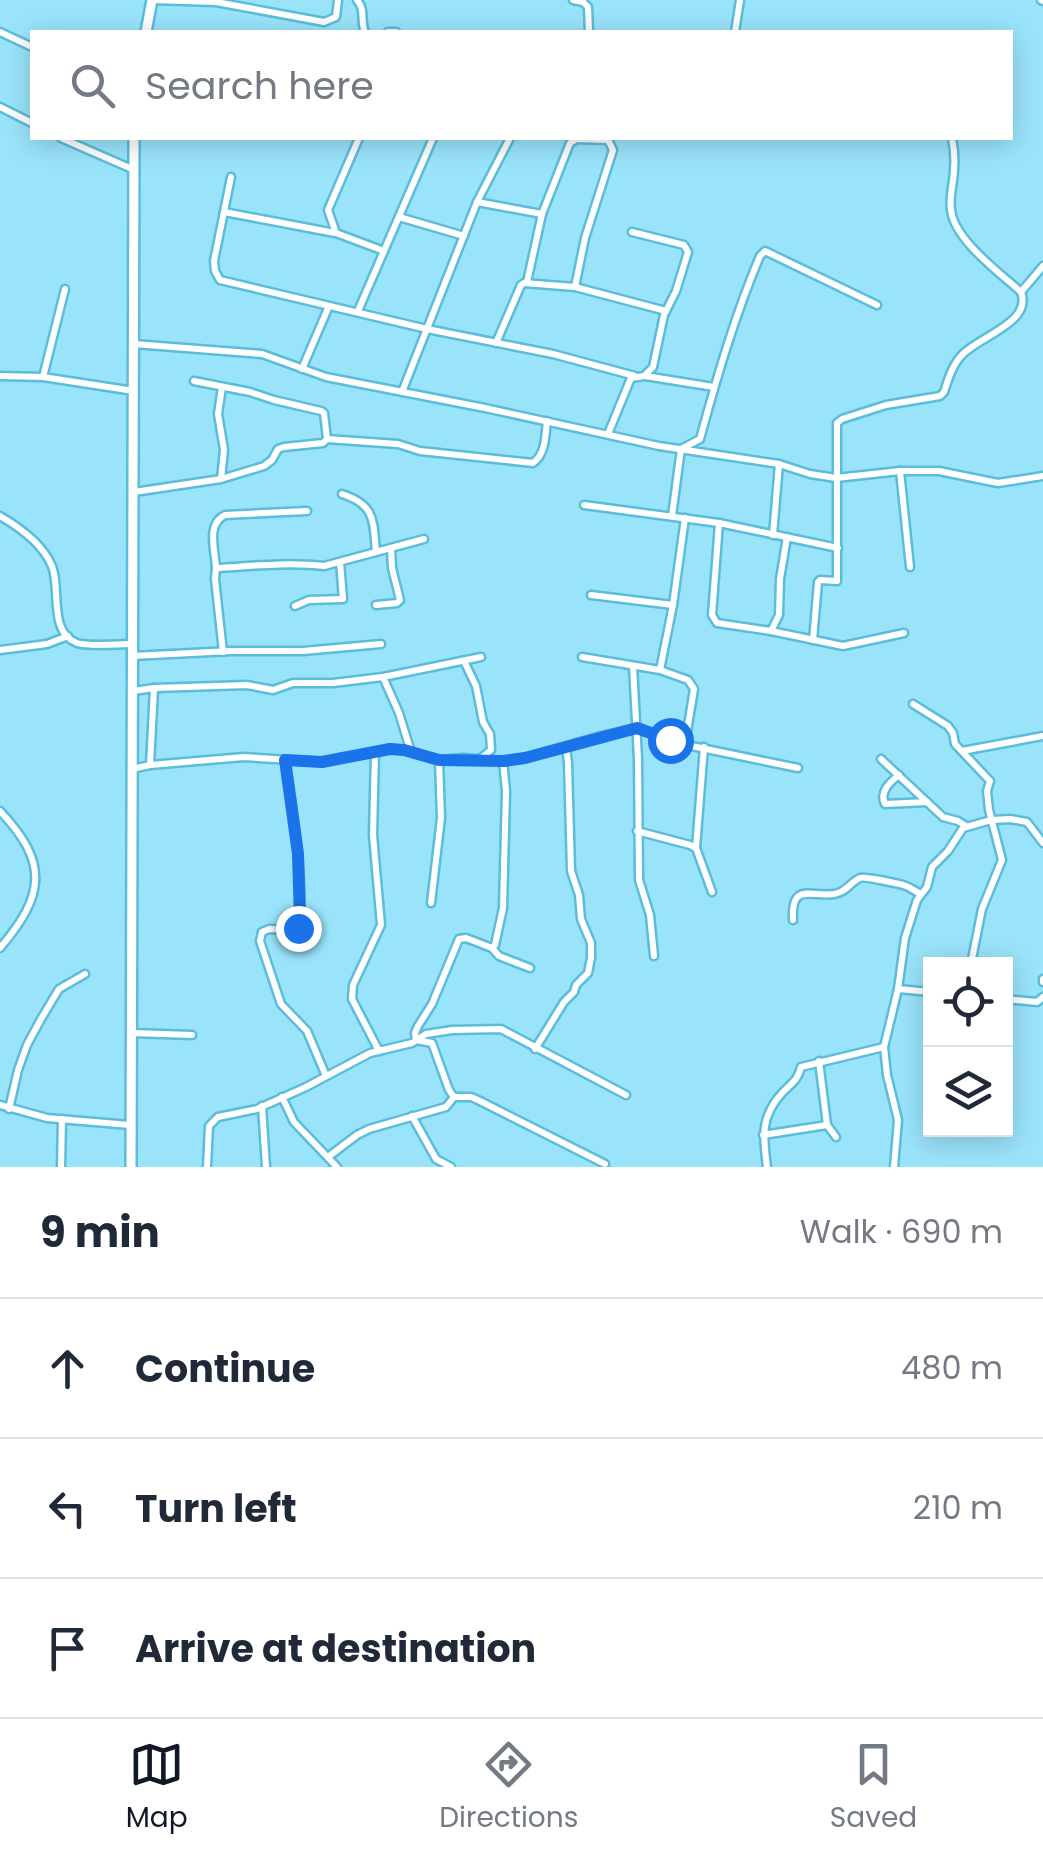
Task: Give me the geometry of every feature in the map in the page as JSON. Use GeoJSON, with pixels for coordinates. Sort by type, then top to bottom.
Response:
{"type":"FeatureCollection","features":[{"type":"Feature","properties":{"kind":"main road"},"geometry":{"type":"LineString","coordinates":[[146,30],[152,0]]}},
{"type":"Feature","properties":{"kind":"main road"},"geometry":{"type":"LineString","coordinates":[[131,1167],[134,140]]}},
{"type":"Feature","properties":{"kind":"street"},"geometry":{"type":"LineString","coordinates":[[152,0],[216,2],[324,22],[336,17],[338,0]]}},
{"type":"Feature","properties":{"kind":"street"},"geometry":{"type":"LineString","coordinates":[[357,0],[362,5],[364,30]]}},
{"type":"Feature","properties":{"kind":"street"},"geometry":{"type":"LineString","coordinates":[[572,0],[588,7],[588,30]]}},
{"type":"Feature","properties":{"kind":"street"},"geometry":{"type":"LineString","coordinates":[[735,30],[740,0]]}},
{"type":"Feature","properties":{"kind":"street"},"geometry":{"type":"LineString","coordinates":[[0,32],[30,46]]}},
{"type":"Feature","properties":{"kind":"street"},"geometry":{"type":"LineString","coordinates":[[0,107],[30,122]]}},
{"type":"Feature","properties":{"kind":"street"},"geometry":{"type":"LineString","coordinates":[[66,140],[132,169]]}},
{"type":"Feature","properties":{"kind":"street"},"geometry":{"type":"LineString","coordinates":[[320,230],[358,140]]}},
{"type":"Feature","properties":{"kind":"street"},"geometry":{"type":"LineString","coordinates":[[358,312],[432,140]]}},
{"type":"Feature","properties":{"kind":"street"},"geometry":{"type":"LineString","coordinates":[[402,392],[478,202],[509,140]]}},
{"type":"Feature","properties":{"kind":"street"},"geometry":{"type":"LineString","coordinates":[[527,282],[542,214],[570,142],[608,140],[613,150],[585,238],[575,287]]}},
{"type":"Feature","properties":{"kind":"street"},"geometry":{"type":"LineString","coordinates":[[813,640],[818,582],[837,581],[838,423],[886,405],[940,396],[958,359],[1017,317],[1024,300],[1021,292],[979,254],[953,218],[952,140]]}},
{"type":"Feature","properties":{"kind":"street"},"geometry":{"type":"LineString","coordinates":[[231,177],[214,261],[220,280],[640,376],[714,388]]}},
{"type":"Feature","properties":{"kind":"street"},"geometry":{"type":"LineString","coordinates":[[478,202],[542,214]]}},
{"type":"Feature","properties":{"kind":"street"},"geometry":{"type":"LineString","coordinates":[[328,210],[336,234]]}},
{"type":"Feature","properties":{"kind":"street"},"geometry":{"type":"LineString","coordinates":[[224,212],[336,234],[384,252]]}},
{"type":"Feature","properties":{"kind":"street"},"geometry":{"type":"LineString","coordinates":[[399,217],[464,236]]}},
{"type":"Feature","properties":{"kind":"street"},"geometry":{"type":"LineString","coordinates":[[608,434],[631,378],[651,371],[666,311],[686,259],[684,246],[632,232]]}},
{"type":"Feature","properties":{"kind":"street"},"geometry":{"type":"LineString","coordinates":[[681,449],[700,439],[746,290],[764,251],[877,305]]}},
{"type":"Feature","properties":{"kind":"street"},"geometry":{"type":"LineString","coordinates":[[1021,292],[1043,266]]}},
{"type":"Feature","properties":{"kind":"street"},"geometry":{"type":"LineString","coordinates":[[496,342],[521,285],[527,282],[575,287],[666,311]]}},
{"type":"Feature","properties":{"kind":"street"},"geometry":{"type":"LineString","coordinates":[[43,377],[65,289]]}},
{"type":"Feature","properties":{"kind":"street"},"geometry":{"type":"LineString","coordinates":[[302,369],[329,306]]}},
{"type":"Feature","properties":{"kind":"street"},"geometry":{"type":"LineString","coordinates":[[134,344],[262,354],[326,377],[836,478],[939,471],[998,484],[1043,476]]}},
{"type":"Feature","properties":{"kind":"street"},"geometry":{"type":"LineString","coordinates":[[0,376],[43,377],[134,391]]}},
{"type":"Feature","properties":{"kind":"street"},"geometry":{"type":"LineString","coordinates":[[134,492],[221,479],[264,466],[284,446],[324,443],[326,439],[321,410],[194,380]]}},
{"type":"Feature","properties":{"kind":"street"},"geometry":{"type":"LineString","coordinates":[[221,479],[224,450],[218,414],[222,387]]}},
{"type":"Feature","properties":{"kind":"street"},"geometry":{"type":"LineString","coordinates":[[326,439],[398,444],[525,464],[538,460],[547,421]]}},
{"type":"Feature","properties":{"kind":"street"},"geometry":{"type":"LineString","coordinates":[[672,516],[681,449]]}},
{"type":"Feature","properties":{"kind":"street"},"geometry":{"type":"LineString","coordinates":[[774,535],[779,464]]}},
{"type":"Feature","properties":{"kind":"street"},"geometry":{"type":"LineString","coordinates":[[900,471],[910,567]]}},
{"type":"Feature","properties":{"kind":"street"},"geometry":{"type":"LineString","coordinates":[[342,494],[356,498],[368,508],[374,520],[376,552]]}},
{"type":"Feature","properties":{"kind":"street"},"geometry":{"type":"LineString","coordinates":[[584,505],[719,523],[838,548]]}},
{"type":"Feature","properties":{"kind":"street"},"geometry":{"type":"LineString","coordinates":[[223,652],[214,579],[213,525],[225,515],[307,511]]}},
{"type":"Feature","properties":{"kind":"street"},"geometry":{"type":"LineString","coordinates":[[0,516],[24,533],[50,561],[58,618],[68,636],[82,644],[132,644]]}},
{"type":"Feature","properties":{"kind":"street"},"geometry":{"type":"LineString","coordinates":[[660,670],[685,518]]}},
{"type":"Feature","properties":{"kind":"street"},"geometry":{"type":"LineString","coordinates":[[719,523],[712,615],[718,623],[843,646],[904,633]]}},
{"type":"Feature","properties":{"kind":"street"},"geometry":{"type":"LineString","coordinates":[[771,631],[779,615],[787,538]]}},
{"type":"Feature","properties":{"kind":"street"},"geometry":{"type":"LineString","coordinates":[[216,568],[324,566],[424,539]]}},
{"type":"Feature","properties":{"kind":"street"},"geometry":{"type":"LineString","coordinates":[[376,604],[400,600],[391,549]]}},
{"type":"Feature","properties":{"kind":"street"},"geometry":{"type":"LineString","coordinates":[[295,606],[314,600],[343,600],[340,562]]}},
{"type":"Feature","properties":{"kind":"street"},"geometry":{"type":"LineString","coordinates":[[591,595],[673,604]]}},
{"type":"Feature","properties":{"kind":"street"},"geometry":{"type":"LineString","coordinates":[[0,650],[46,644],[68,636]]}},
{"type":"Feature","properties":{"kind":"street"},"geometry":{"type":"LineString","coordinates":[[132,656],[303,651],[381,644]]}},
{"type":"Feature","properties":{"kind":"street"},"geometry":{"type":"LineString","coordinates":[[133,691],[254,685],[273,690],[293,683],[382,677],[480,657]]}},
{"type":"Feature","properties":{"kind":"street"},"geometry":{"type":"LineString","coordinates":[[582,657],[660,670],[688,680],[694,689],[685,744]]}},
{"type":"Feature","properties":{"kind":"street"},"geometry":{"type":"LineString","coordinates":[[464,661],[490,734],[491,750],[480,760]]}},
{"type":"Feature","properties":{"kind":"street"},"geometry":{"type":"LineString","coordinates":[[633,666],[639,880],[650,915],[654,956]]}},
{"type":"Feature","properties":{"kind":"street"},"geometry":{"type":"LineString","coordinates":[[382,677],[400,713],[412,752]]}},
{"type":"Feature","properties":{"kind":"street"},"geometry":{"type":"LineString","coordinates":[[150,765],[154,688]]}},
{"type":"Feature","properties":{"kind":"street"},"geometry":{"type":"LineString","coordinates":[[913,704],[948,726],[955,744],[990,782],[987,791],[991,820],[1002,860],[982,908],[972,957]]}},
{"type":"Feature","properties":{"kind":"street"},"geometry":{"type":"LineString","coordinates":[[132,769],[244,756],[322,762],[390,749],[439,760],[504,761],[637,728],[685,744],[798,768]]}},
{"type":"Feature","properties":{"kind":"street"},"geometry":{"type":"LineString","coordinates":[[962,751],[1043,736]]}},
{"type":"Feature","properties":{"kind":"street"},"geometry":{"type":"LineString","coordinates":[[535,1049],[564,1002],[588,973],[591,958],[591,943],[581,919],[571,871],[566,747]]}},
{"type":"Feature","properties":{"kind":"street"},"geometry":{"type":"LineString","coordinates":[[704,748],[696,848],[712,892]]}},
{"type":"Feature","properties":{"kind":"street"},"geometry":{"type":"LineString","coordinates":[[374,753],[373,835],[381,925],[351,992],[379,1051]]}},
{"type":"Feature","properties":{"kind":"street"},"geometry":{"type":"LineString","coordinates":[[881,759],[942,817],[966,826]]}},
{"type":"Feature","properties":{"kind":"street"},"geometry":{"type":"LineString","coordinates":[[285,760],[298,854],[300,920],[295,930],[262,932],[260,941],[280,1004],[307,1032],[326,1076]]}},
{"type":"Feature","properties":{"kind":"street"},"geometry":{"type":"LineString","coordinates":[[431,903],[441,818],[439,760]]}},
{"type":"Feature","properties":{"kind":"street"},"geometry":{"type":"LineString","coordinates":[[492,948],[502,908],[504,761]]}},
{"type":"Feature","properties":{"kind":"street"},"geometry":{"type":"LineString","coordinates":[[900,775],[884,791],[885,804],[926,802]]}},
{"type":"Feature","properties":{"kind":"street"},"geometry":{"type":"LineString","coordinates":[[0,811],[27,844],[36,883],[31,905],[0,948]]}},
{"type":"Feature","properties":{"kind":"street"},"geometry":{"type":"LineString","coordinates":[[894,1167],[898,1120],[884,1047],[905,938],[920,894],[928,886],[932,867],[966,826],[991,820],[1027,822],[1043,844]]}},
{"type":"Feature","properties":{"kind":"street"},"geometry":{"type":"LineString","coordinates":[[637,831],[696,848]]}},
{"type":"Feature","properties":{"kind":"street"},"geometry":{"type":"LineString","coordinates":[[793,920],[794,900],[802,894],[841,892],[858,878],[870,876],[904,885],[920,894]]}},
{"type":"Feature","properties":{"kind":"street"},"geometry":{"type":"LineString","coordinates":[[416,1040],[415,1032],[432,1004],[459,939],[492,948],[499,956],[530,968]]}},
{"type":"Feature","properties":{"kind":"street"},"geometry":{"type":"LineString","coordinates":[[9,1109],[18,1070],[40,1019],[59,989],[84,974]]}},
{"type":"Feature","properties":{"kind":"street"},"geometry":{"type":"LineString","coordinates":[[898,989],[923,991]]}},
{"type":"Feature","properties":{"kind":"street"},"geometry":{"type":"LineString","coordinates":[[1013,1000],[1037,1002],[1043,997]]}},
{"type":"Feature","properties":{"kind":"street"},"geometry":{"type":"LineString","coordinates":[[207,1167],[208,1132],[213,1122],[262,1106],[370,1053],[432,1032],[497,1028],[626,1095]]}},
{"type":"Feature","properties":{"kind":"street"},"geometry":{"type":"LineString","coordinates":[[130,1033],[192,1036]]}},
{"type":"Feature","properties":{"kind":"street"},"geometry":{"type":"LineString","coordinates":[[416,1040],[432,1043],[454,1097],[471,1097],[605,1164]]}},
{"type":"Feature","properties":{"kind":"street"},"geometry":{"type":"LineString","coordinates":[[767,1167],[763,1135],[768,1116],[778,1097],[799,1078],[801,1067],[884,1047]]}},
{"type":"Feature","properties":{"kind":"street"},"geometry":{"type":"LineString","coordinates":[[820,1061],[827,1124],[836,1137]]}},
{"type":"Feature","properties":{"kind":"street"},"geometry":{"type":"LineString","coordinates":[[282,1097],[294,1122],[337,1167]]}},
{"type":"Feature","properties":{"kind":"street"},"geometry":{"type":"LineString","coordinates":[[328,1157],[369,1129],[449,1105],[454,1097]]}},
{"type":"Feature","properties":{"kind":"street"},"geometry":{"type":"LineString","coordinates":[[0,1105],[47,1118],[130,1125]]}},
{"type":"Feature","properties":{"kind":"street"},"geometry":{"type":"LineString","coordinates":[[262,1106],[266,1167]]}},
{"type":"Feature","properties":{"kind":"street"},"geometry":{"type":"LineString","coordinates":[[412,1116],[439,1165],[451,1167]]}},
{"type":"Feature","properties":{"kind":"street"},"geometry":{"type":"LineString","coordinates":[[60,1167],[62,1119]]}},
{"type":"Feature","properties":{"kind":"street"},"geometry":{"type":"LineString","coordinates":[[763,1135],[827,1124]]}},
{"type":"Feature","properties":{"kind":"route"},"geometry":{"type":"LineString","coordinates":[[298,928],[298,854],[285,760],[322,762],[390,749],[439,760],[504,761],[637,728],[670,740]]}}]}
